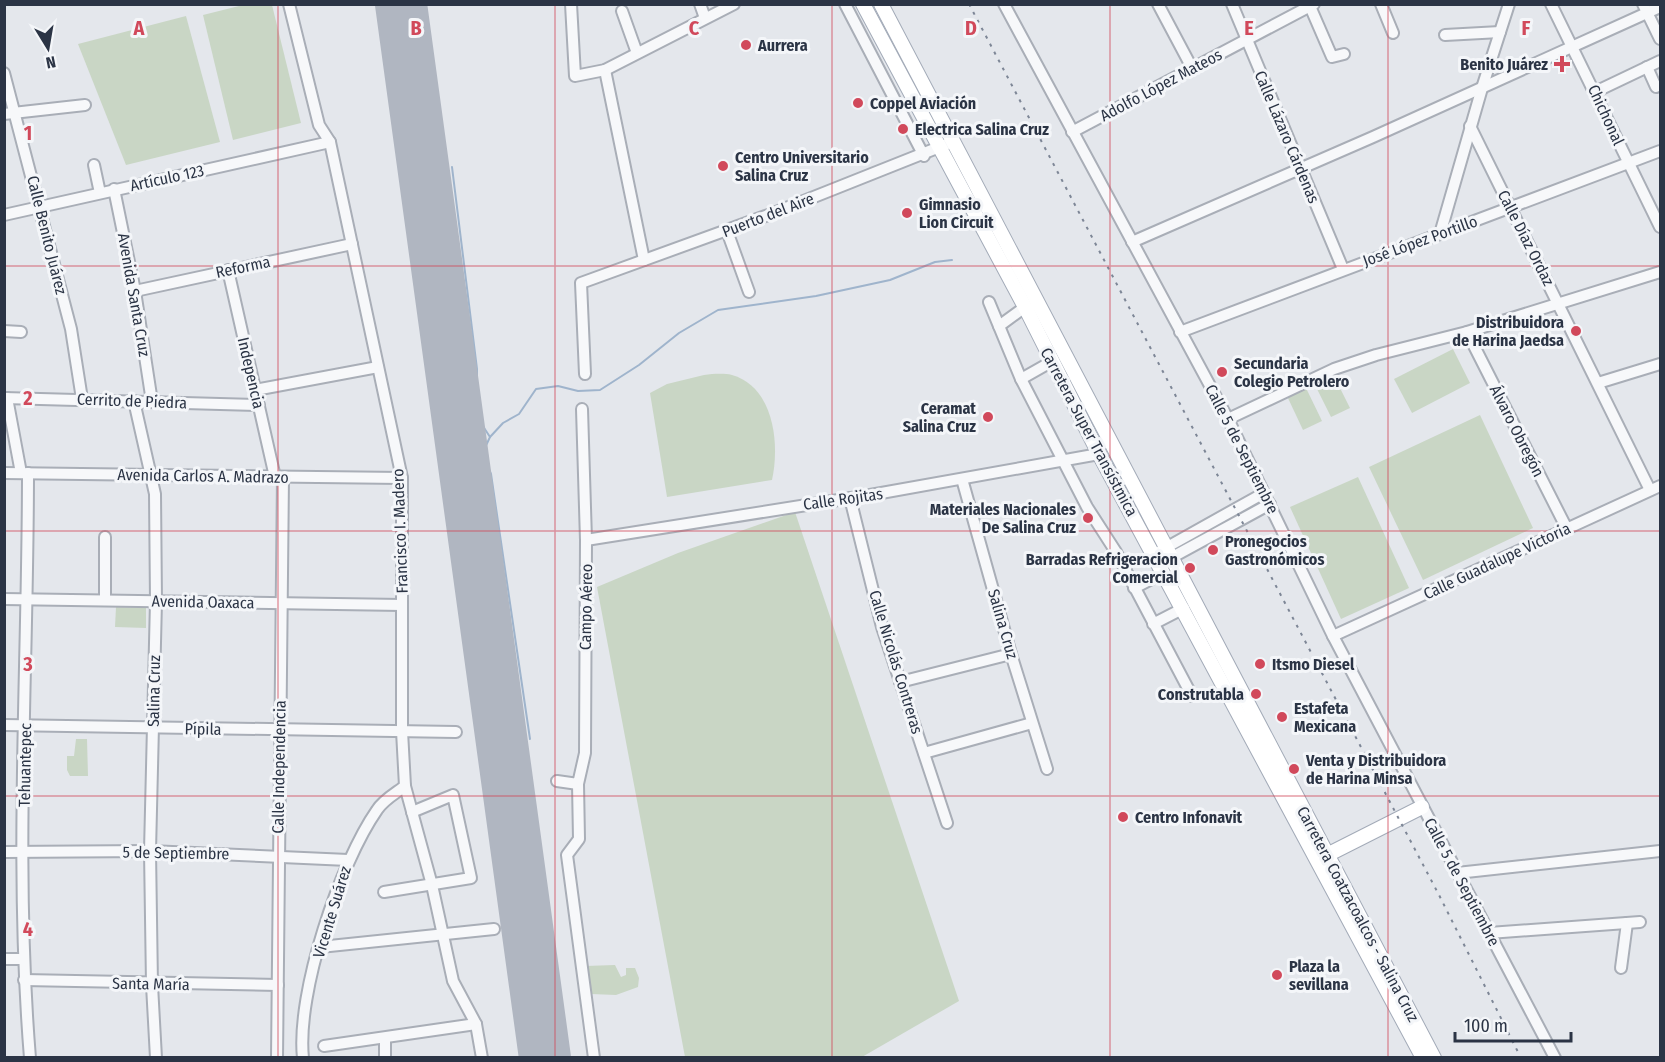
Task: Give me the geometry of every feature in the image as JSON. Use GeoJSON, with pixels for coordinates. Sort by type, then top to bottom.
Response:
{"type":"FeatureCollection","features":[{"type":"Feature","properties":{"kind":"main road","name":"Carretera Super Transístmica"},"geometry":{"type":"LineString","coordinates":[[863,4],[946,145],[1162,560],[1184,608],[1322,858],[1423,1058]]}},
{"type":"Feature","properties":{"kind":"main road","name":"Carretera Super Transístmica"},"geometry":{"type":"LineString","coordinates":[[881,4],[1051,362],[1099,454],[1162,560]]}},
{"type":"Feature","properties":{"kind":"main road","name":"Carretera Coatzacoalcos - Salina Cruz"},"geometry":{"type":"LineString","coordinates":[[1162,560],[1322,858],[1434,1058]]}},
{"type":"Feature","properties":{"kind":"main road"},"geometry":{"type":"LineString","coordinates":[[1322,858],[1422,807]]}},
{"type":"Feature","properties":{"kind":"street","name":"Francisco I. Madero"},"geometry":{"type":"LineString","coordinates":[[289,4],[319,125],[330,142],[402,478],[402,731],[405,786],[432,885],[442,936],[457,992],[476,1024]]}},
{"type":"Feature","properties":{"kind":"street"},"geometry":{"type":"LineString","coordinates":[[571,4],[575,76],[605,70],[734,4]]}},
{"type":"Feature","properties":{"kind":"street"},"geometry":{"type":"LineString","coordinates":[[700,4],[705,18]]}},
{"type":"Feature","properties":{"kind":"street"},"geometry":{"type":"LineString","coordinates":[[845,4],[924,156]]}},
{"type":"Feature","properties":{"kind":"street","name":"Calle 5 de Septiembre"},"geometry":{"type":"LineString","coordinates":[[1004,4],[1228,419],[1333,636],[1555,1058]]}},
{"type":"Feature","properties":{"kind":"street"},"geometry":{"type":"LineString","coordinates":[[1158,4],[1192,68]]}},
{"type":"Feature","properties":{"kind":"street","name":"Calle Lázaro Cárdenas"},"geometry":{"type":"LineString","coordinates":[[1232,4],[1343,269]]}},
{"type":"Feature","properties":{"kind":"street"},"geometry":{"type":"LineString","coordinates":[[1381,4],[1393,33]]}},
{"type":"Feature","properties":{"kind":"street"},"geometry":{"type":"LineString","coordinates":[[1440,234],[1470,126],[1509,4]]}},
{"type":"Feature","properties":{"kind":"street","name":"Chichonal"},"geometry":{"type":"LineString","coordinates":[[1551,4],[1660,227]]}},
{"type":"Feature","properties":{"kind":"street"},"geometry":{"type":"LineString","coordinates":[[1311,5],[1332,57],[1344,54]]}},
{"type":"Feature","properties":{"kind":"street","name":"Adolfo López Mateos"},"geometry":{"type":"LineString","coordinates":[[1072,132],[1311,5]]}},
{"type":"Feature","properties":{"kind":"street"},"geometry":{"type":"LineString","coordinates":[[1132,242],[1573,48],[1646,9],[1660,7]]}},
{"type":"Feature","properties":{"kind":"street"},"geometry":{"type":"LineString","coordinates":[[1646,9],[1660,39]]}},
{"type":"Feature","properties":{"kind":"street"},"geometry":{"type":"LineString","coordinates":[[622,11],[637,53]]}},
{"type":"Feature","properties":{"kind":"street"},"geometry":{"type":"LineString","coordinates":[[1445,35],[1500,32]]}},
{"type":"Feature","properties":{"kind":"street"},"geometry":{"type":"LineString","coordinates":[[1595,92],[1660,61]]}},
{"type":"Feature","properties":{"kind":"street"},"geometry":{"type":"LineString","coordinates":[[1647,68],[1656,87]]}},
{"type":"Feature","properties":{"kind":"street"},"geometry":{"type":"LineString","coordinates":[[605,70],[644,260]]}},
{"type":"Feature","properties":{"kind":"street","name":"Calle Benito Juárez"},"geometry":{"type":"LineString","coordinates":[[4,73],[10,113],[41,208],[71,329],[82,399]]}},
{"type":"Feature","properties":{"kind":"street"},"geometry":{"type":"LineString","coordinates":[[10,113],[85,105]]}},
{"type":"Feature","properties":{"kind":"street","name":"Calle Díaz Ordaz"},"geometry":{"type":"LineString","coordinates":[[1470,126],[1598,383],[1655,488]]}},
{"type":"Feature","properties":{"kind":"street","name":"Artículo 123"},"geometry":{"type":"LineString","coordinates":[[4,215],[330,142]]}},
{"type":"Feature","properties":{"kind":"street","name":"Puerto del Aire"},"geometry":{"type":"LineString","coordinates":[[585,374],[581,283],[727,231],[924,156],[946,145]]}},
{"type":"Feature","properties":{"kind":"street","name":"José López Portillo"},"geometry":{"type":"LineString","coordinates":[[1180,332],[1660,151]]}},
{"type":"Feature","properties":{"kind":"street"},"geometry":{"type":"LineString","coordinates":[[93,165],[100,193]]}},
{"type":"Feature","properties":{"kind":"street","name":"Avenida Santa Cruz"},"geometry":{"type":"LineString","coordinates":[[114,189],[135,291],[152,402]]}},
{"type":"Feature","properties":{"kind":"street"},"geometry":{"type":"LineString","coordinates":[[727,231],[749,292]]}},
{"type":"Feature","properties":{"kind":"street","name":"Reforma"},"geometry":{"type":"LineString","coordinates":[[135,291],[352,244]]}},
{"type":"Feature","properties":{"kind":"street","name":"Indepencia"},"geometry":{"type":"LineString","coordinates":[[228,270],[255,390],[279,477]]}},
{"type":"Feature","properties":{"kind":"street"},"geometry":{"type":"LineString","coordinates":[[1228,419],[1334,369],[1376,355],[1467,332],[1660,272]]}},
{"type":"Feature","properties":{"kind":"street"},"geometry":{"type":"LineString","coordinates":[[988,302],[1021,379],[1087,507],[1192,696]]}},
{"type":"Feature","properties":{"kind":"street"},"geometry":{"type":"LineString","coordinates":[[999,326],[1025,308]]}},
{"type":"Feature","properties":{"kind":"street"},"geometry":{"type":"LineString","coordinates":[[4,331],[21,332]]}},
{"type":"Feature","properties":{"kind":"street","name":"Álvaro Obregón"},"geometry":{"type":"LineString","coordinates":[[1467,332],[1567,529]]}},
{"type":"Feature","properties":{"kind":"street"},"geometry":{"type":"LineString","coordinates":[[1021,379],[1051,362]]}},
{"type":"Feature","properties":{"kind":"street"},"geometry":{"type":"LineString","coordinates":[[1598,383],[1660,364]]}},
{"type":"Feature","properties":{"kind":"street"},"geometry":{"type":"LineString","coordinates":[[255,390],[378,367]]}},
{"type":"Feature","properties":{"kind":"street","name":"Cerrito de Piedra"},"geometry":{"type":"LineString","coordinates":[[6,398],[259,405]]}},
{"type":"Feature","properties":{"kind":"street","name":"Tehuantepec"},"geometry":{"type":"LineString","coordinates":[[6,398],[25,473],[28,599],[22,851],[24,980],[30,1058]]}},
{"type":"Feature","properties":{"kind":"street","name":"Salina Cruz"},"geometry":{"type":"LineString","coordinates":[[134,400],[155,494],[156,601],[150,851],[152,984],[156,1058]]}},
{"type":"Feature","properties":{"kind":"street","name":"Campo Aéreo"},"geometry":{"type":"LineString","coordinates":[[582,409],[586,540],[585,753],[578,784],[579,839],[567,855],[594,1058]]}},
{"type":"Feature","properties":{"kind":"street","name":"Calle Rojitas"},"geometry":{"type":"LineString","coordinates":[[586,540],[850,498],[1099,454]]}},
{"type":"Feature","properties":{"kind":"street","name":"Avenida Carlos A. Madrazo"},"geometry":{"type":"LineString","coordinates":[[4,472],[402,478]]}},
{"type":"Feature","properties":{"kind":"street","name":"Calle Independencia"},"geometry":{"type":"LineString","coordinates":[[277,1058],[281,603],[279,477]]}},
{"type":"Feature","properties":{"kind":"street","name":"Salina Cruz"},"geometry":{"type":"LineString","coordinates":[[962,479],[1011,654],[1047,769]]}},
{"type":"Feature","properties":{"kind":"street","name":"Calle Guadalupe Victoria"},"geometry":{"type":"LineString","coordinates":[[1333,636],[1655,488]]}},
{"type":"Feature","properties":{"kind":"street"},"geometry":{"type":"LineString","coordinates":[[1134,588],[1162,560],[1264,493]]}},
{"type":"Feature","properties":{"kind":"street","name":"Calle Nicolás Contreras"},"geometry":{"type":"LineString","coordinates":[[850,498],[882,627],[947,823]]}},
{"type":"Feature","properties":{"kind":"street"},"geometry":{"type":"LineString","coordinates":[[1162,560],[1270,504]]}},
{"type":"Feature","properties":{"kind":"street"},"geometry":{"type":"LineString","coordinates":[[105,537],[105,600]]}},
{"type":"Feature","properties":{"kind":"street","name":"Avenida Oaxaca"},"geometry":{"type":"LineString","coordinates":[[4,599],[402,606]]}},
{"type":"Feature","properties":{"kind":"street"},"geometry":{"type":"LineString","coordinates":[[1153,624],[1184,608]]}},
{"type":"Feature","properties":{"kind":"street"},"geometry":{"type":"LineString","coordinates":[[900,682],[1011,654]]}},
{"type":"Feature","properties":{"kind":"street"},"geometry":{"type":"LineString","coordinates":[[924,753],[1032,723]]}},
{"type":"Feature","properties":{"kind":"street","name":"Pípila"},"geometry":{"type":"LineString","coordinates":[[4,725],[456,732]]}},
{"type":"Feature","properties":{"kind":"street"},"geometry":{"type":"LineString","coordinates":[[557,781],[578,784]]}},
{"type":"Feature","properties":{"kind":"street","name":"Vicente Suárez"},"geometry":{"type":"LineString","coordinates":[[303,1058],[306,1002],[320,947],[348,860],[378,808],[405,786]]}},
{"type":"Feature","properties":{"kind":"street"},"geometry":{"type":"LineString","coordinates":[[384,892],[471,878],[455,797],[450,794],[412,812]]}},
{"type":"Feature","properties":{"kind":"street","name":"5 de Septiembre"},"geometry":{"type":"LineString","coordinates":[[4,852],[150,851],[348,860]]}},
{"type":"Feature","properties":{"kind":"street"},"geometry":{"type":"LineString","coordinates":[[1457,873],[1660,851]]}},
{"type":"Feature","properties":{"kind":"street"},"geometry":{"type":"LineString","coordinates":[[1489,933],[1640,922]]}},
{"type":"Feature","properties":{"kind":"street"},"geometry":{"type":"LineString","coordinates":[[1621,968],[1627,923]]}},
{"type":"Feature","properties":{"kind":"street"},"geometry":{"type":"LineString","coordinates":[[320,947],[494,929]]}},
{"type":"Feature","properties":{"kind":"street"},"geometry":{"type":"LineString","coordinates":[[4,960],[24,959]]}},
{"type":"Feature","properties":{"kind":"street","name":"Santa María"},"geometry":{"type":"LineString","coordinates":[[24,980],[278,985]]}},
{"type":"Feature","properties":{"kind":"street"},"geometry":{"type":"LineString","coordinates":[[324,1046],[476,1024],[482,1058]]}},
{"type":"Feature","properties":{"kind":"street"},"geometry":{"type":"LineString","coordinates":[[385,1038],[385,1058]]}},
{"type":"Feature","properties":{"kind":"green space"},"geometry":{"type":"Polygon","coordinates":[[[247,4],[272,5],[301,123],[233,140],[203,15],[247,4]]]}},
{"type":"Feature","properties":{"kind":"green space"},"geometry":{"type":"Polygon","coordinates":[[[186,16],[220,142],[126,165],[78,44],[186,16]]]}},
{"type":"Feature","properties":{"kind":"green space"},"geometry":{"type":"Polygon","coordinates":[[[1453,349],[1470,383],[1412,413],[1394,379],[1453,349]]]}},
{"type":"Feature","properties":{"kind":"green space"},"geometry":{"type":"Polygon","coordinates":[[[704,375],[732,375],[746,381],[757,391],[771,418],[774,434],[772,480],[667,497],[650,393],[667,384],[704,375]]]}},
{"type":"Feature","properties":{"kind":"green space"},"geometry":{"type":"Polygon","coordinates":[[[1334,376],[1350,408],[1331,417],[1315,385],[1334,376]]]}},
{"type":"Feature","properties":{"kind":"green space"},"geometry":{"type":"Polygon","coordinates":[[[1306,388],[1322,421],[1303,430],[1287,396],[1306,388]]]}},
{"type":"Feature","properties":{"kind":"green space"},"geometry":{"type":"Polygon","coordinates":[[[1480,415],[1533,528],[1423,580],[1369,467],[1480,415]]]}},
{"type":"Feature","properties":{"kind":"green space"},"geometry":{"type":"Polygon","coordinates":[[[1358,477],[1409,588],[1341,619],[1290,507],[1358,477]]]}},
{"type":"Feature","properties":{"kind":"green space"},"geometry":{"type":"Polygon","coordinates":[[[795,512],[959,1001],[862,1057],[685,1057],[597,587],[678,553],[795,512]]]}},
{"type":"Feature","properties":{"kind":"green space"},"geometry":{"type":"Polygon","coordinates":[[[116,607],[146,608],[146,628],[115,627],[116,607]]]}},
{"type":"Feature","properties":{"kind":"green space"},"geometry":{"type":"Polygon","coordinates":[[[76,739],[87,739],[88,776],[70,776],[67,770],[67,756],[74,756],[76,739]]]}},
{"type":"Feature","properties":{"kind":"green space"},"geometry":{"type":"Polygon","coordinates":[[[615,965],[621,977],[626,975],[626,968],[635,968],[639,978],[638,987],[616,995],[591,994],[585,966],[615,965]]]}},
{"type":"Feature","properties":{"kind":"waterway"},"geometry":{"type":"LineString","coordinates":[[452,167],[477,369],[477,399],[473,411],[490,437],[482,454],[491,474],[530,739]]}},
{"type":"Feature","properties":{"kind":"waterway"},"geometry":{"type":"LineString","coordinates":[[490,437],[503,423],[519,414],[536,389],[558,386],[578,391],[600,390],[639,365],[679,333],[718,310],[816,296],[890,280],[935,262],[952,260]]}},
{"type":"Feature","properties":{"kind":"runway"},"geometry":{"type":"LineString","coordinates":[[401,4],[545,1058]]}},
{"type":"Feature","properties":{"kind":"railway"},"geometry":{"type":"LineString","coordinates":[[969,4],[1439,895],[1521,1058]]}},
{"type":"Feature","properties":{"kind":"place","name":"Aurrera"},"geometry":{"type":"Point","coordinates":[746,45]}},
{"type":"Feature","properties":{"kind":"place","name":"Benito Juárez"},"geometry":{"type":"Point","coordinates":[1562,64]}},
{"type":"Feature","properties":{"kind":"place","name":"Coppel Aviación"},"geometry":{"type":"Point","coordinates":[858,103]}},
{"type":"Feature","properties":{"kind":"place","name":"Electrica Salina Cruz"},"geometry":{"type":"Point","coordinates":[903,129]}},
{"type":"Feature","properties":{"kind":"place","name":"Centro Universitario Salina Cruz"},"geometry":{"type":"Point","coordinates":[723,166]}},
{"type":"Feature","properties":{"kind":"place","name":"Gimnasio Lion Circuit"},"geometry":{"type":"Point","coordinates":[907,213]}},
{"type":"Feature","properties":{"kind":"place","name":"Distribuidora de Harina Jaedsa"},"geometry":{"type":"Point","coordinates":[1576,331]}},
{"type":"Feature","properties":{"kind":"place","name":"Secundaria Colegio Petrolero"},"geometry":{"type":"Point","coordinates":[1222,372]}},
{"type":"Feature","properties":{"kind":"place","name":"Ceramat Salina Cruz"},"geometry":{"type":"Point","coordinates":[988,417]}},
{"type":"Feature","properties":{"kind":"place","name":"Materiales Nacionales De Salina Cruz"},"geometry":{"type":"Point","coordinates":[1088,518]}},
{"type":"Feature","properties":{"kind":"place","name":"Pronegocios Gastronómicos"},"geometry":{"type":"Point","coordinates":[1213,550]}},
{"type":"Feature","properties":{"kind":"place","name":"Barradas Refrigeracion Comercial"},"geometry":{"type":"Point","coordinates":[1190,568]}},
{"type":"Feature","properties":{"kind":"place","name":"Itsmo Diesel"},"geometry":{"type":"Point","coordinates":[1260,664]}},
{"type":"Feature","properties":{"kind":"place","name":"Construtabla"},"geometry":{"type":"Point","coordinates":[1256,694]}},
{"type":"Feature","properties":{"kind":"place","name":"Estafeta Mexicana"},"geometry":{"type":"Point","coordinates":[1282,717]}},
{"type":"Feature","properties":{"kind":"place","name":"Venta y Distribuidora de Harina Minsa"},"geometry":{"type":"Point","coordinates":[1294,769]}},
{"type":"Feature","properties":{"kind":"place","name":"Centro Infonavit"},"geometry":{"type":"Point","coordinates":[1123,817]}},
{"type":"Feature","properties":{"kind":"place","name":"Plaza la sevillana"},"geometry":{"type":"Point","coordinates":[1277,975]}}]}
